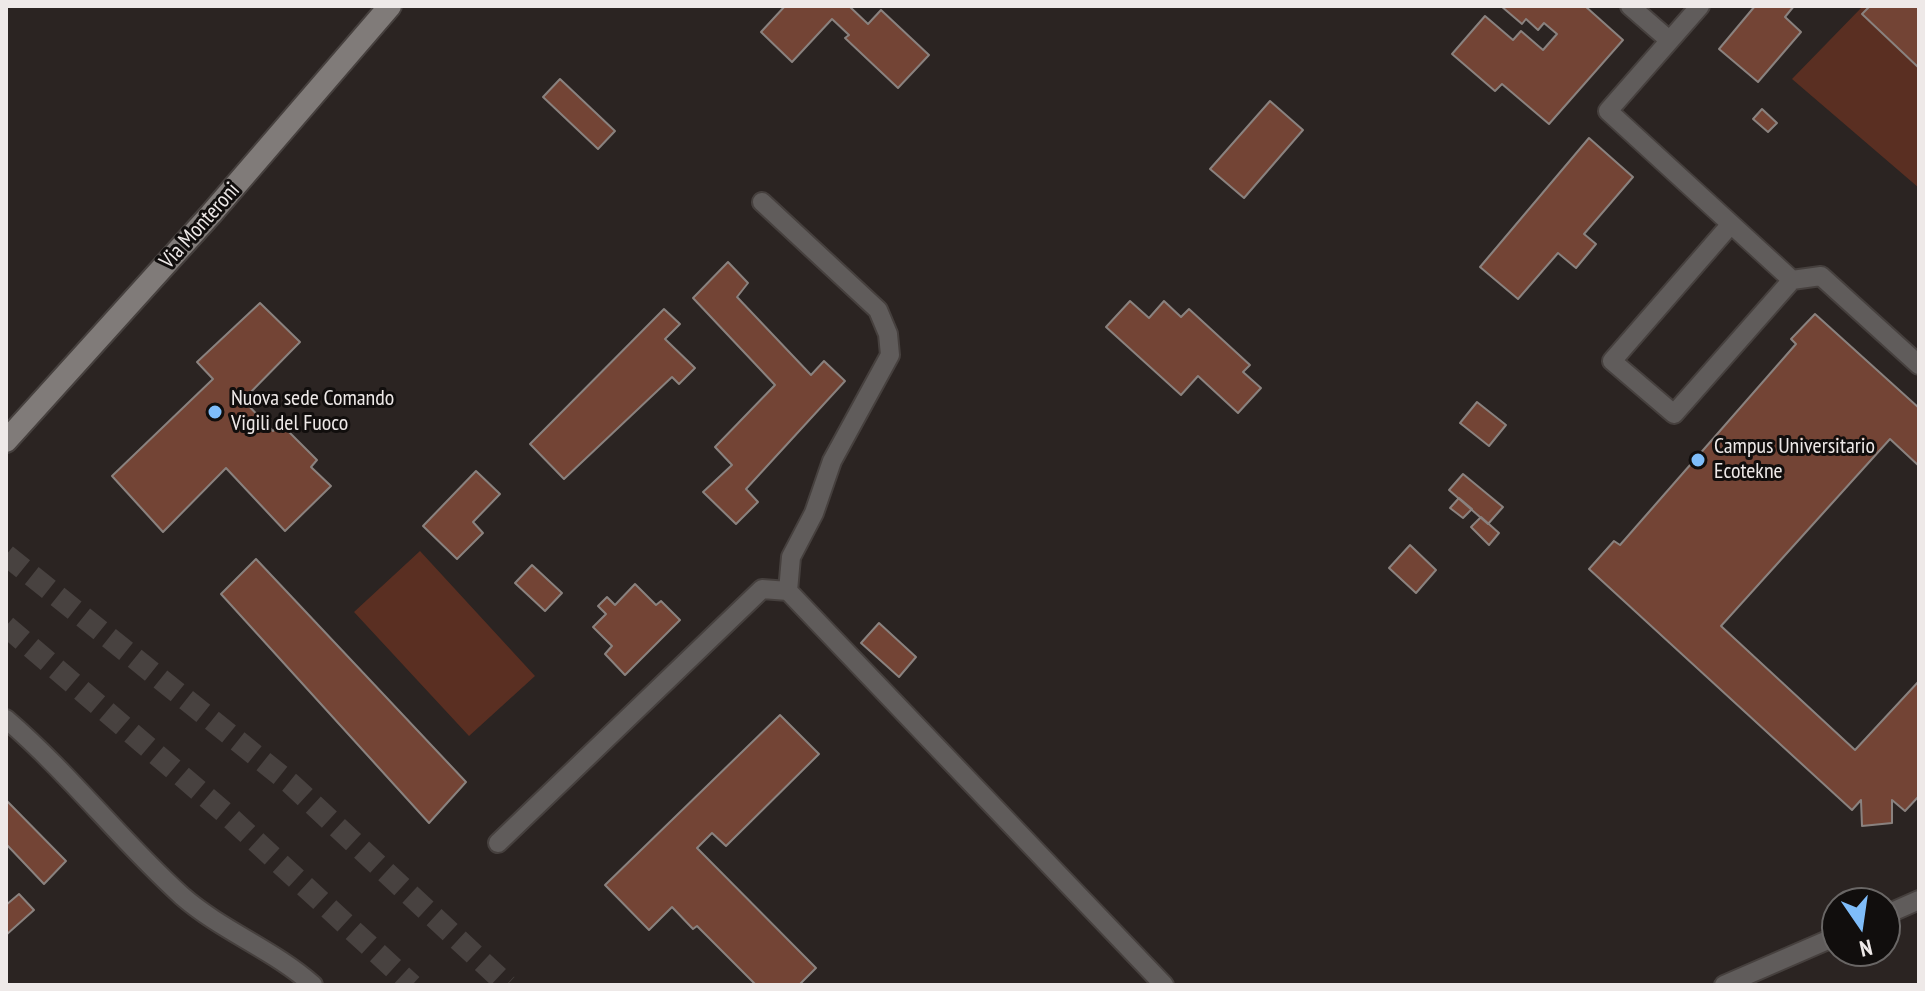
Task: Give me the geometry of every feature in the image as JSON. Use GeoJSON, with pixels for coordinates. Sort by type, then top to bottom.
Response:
{"type":"FeatureCollection","features":[{"type":"Feature","properties":{"kind":"main road","name":"Via Monteroni"},"geometry":{"type":"LineString","coordinates":[[6,441],[211,214],[390,6]]}},
{"type":"Feature","properties":{"kind":"lane"},"geometry":{"type":"LineString","coordinates":[[1630,6],[1669,40]]}},
{"type":"Feature","properties":{"kind":"lane"},"geometry":{"type":"LineString","coordinates":[[1700,6],[1608,111],[1792,280]]}},
{"type":"Feature","properties":{"kind":"lane"},"geometry":{"type":"LineString","coordinates":[[762,202],[878,310],[890,355],[832,461],[814,513],[791,557],[788,591]]}},
{"type":"Feature","properties":{"kind":"lane"},"geometry":{"type":"LineString","coordinates":[[1731,224],[1612,361],[1674,414],[1792,280],[1821,276],[1919,365]]}},
{"type":"Feature","properties":{"kind":"lane"},"geometry":{"type":"LineString","coordinates":[[498,843],[762,589],[788,591],[1164,985]]}},
{"type":"Feature","properties":{"kind":"lane"},"geometry":{"type":"LineString","coordinates":[[6,719],[61,769],[130,848],[185,899],[241,939],[297,970],[313,985]]}},
{"type":"Feature","properties":{"kind":"lane"},"geometry":{"type":"LineString","coordinates":[[1724,985],[1821,943]]}},
{"type":"Feature","properties":{"kind":"shaded area"},"geometry":{"type":"Polygon","coordinates":[[[1863,6],[1919,6],[1919,188],[1792,79],[1863,6]]]}},
{"type":"Feature","properties":{"kind":"shaded area"},"geometry":{"type":"Polygon","coordinates":[[[420,551],[535,676],[469,736],[354,612],[420,551]]]}},
{"type":"Feature","properties":{"kind":"building"},"geometry":{"type":"Polygon","coordinates":[[[785,6],[849,6],[868,24],[881,10],[929,55],[898,88],[845,38],[849,35],[832,19],[792,62],[761,32],[785,6]]]}},
{"type":"Feature","properties":{"kind":"building"},"geometry":{"type":"Polygon","coordinates":[[[1501,6],[1585,6],[1623,40],[1549,124],[1502,84],[1495,91],[1452,54],[1485,16],[1513,40],[1521,31],[1543,50],[1557,34],[1544,23],[1538,30],[1526,19],[1522,24],[1501,6]]]}},
{"type":"Feature","properties":{"kind":"building"},"geometry":{"type":"Polygon","coordinates":[[[1755,6],[1794,6],[1785,17],[1801,32],[1758,82],[1719,49],[1755,6]]]}},
{"type":"Feature","properties":{"kind":"building"},"geometry":{"type":"Polygon","coordinates":[[[1870,6],[1919,6],[1919,68],[1862,14],[1870,6]]]}},
{"type":"Feature","properties":{"kind":"building"},"geometry":{"type":"Polygon","coordinates":[[[560,79],[615,131],[598,149],[543,97],[560,79]]]}},
{"type":"Feature","properties":{"kind":"building"},"geometry":{"type":"Polygon","coordinates":[[[1270,101],[1303,130],[1244,198],[1210,169],[1270,101]]]}},
{"type":"Feature","properties":{"kind":"building"},"geometry":{"type":"Polygon","coordinates":[[[1762,109],[1777,123],[1768,132],[1753,119],[1762,109]]]}},
{"type":"Feature","properties":{"kind":"building"},"geometry":{"type":"Polygon","coordinates":[[[1589,138],[1633,177],[1584,234],[1596,244],[1576,268],[1558,253],[1518,299],[1480,267],[1589,138]]]}},
{"type":"Feature","properties":{"kind":"building"},"geometry":{"type":"Polygon","coordinates":[[[728,262],[748,283],[737,297],[811,375],[824,361],[845,381],[746,489],[758,502],[736,524],[703,492],[732,465],[715,447],[775,385],[693,298],[728,262]]]}},
{"type":"Feature","properties":{"kind":"building"},"geometry":{"type":"Polygon","coordinates":[[[1130,301],[1149,318],[1164,301],[1181,317],[1189,309],[1250,365],[1243,372],[1261,388],[1238,413],[1198,376],[1181,395],[1106,327],[1130,301]]]}},
{"type":"Feature","properties":{"kind":"building","name":"Nuova sede Comando Vigili del Fuoco"},"geometry":{"type":"Polygon","coordinates":[[[260,303],[300,342],[243,400],[273,431],[280,423],[317,460],[311,467],[331,486],[285,531],[226,468],[163,532],[112,476],[213,379],[197,362],[260,303]]]}},
{"type":"Feature","properties":{"kind":"building"},"geometry":{"type":"Polygon","coordinates":[[[664,309],[680,324],[665,339],[695,368],[679,384],[672,377],[564,479],[530,444],[664,309]]]}},
{"type":"Feature","properties":{"kind":"building"},"geometry":{"type":"Polygon","coordinates":[[[1815,314],[1919,408],[1919,466],[1890,439],[1721,626],[1855,750],[1919,681],[1919,796],[1905,811],[1892,800],[1892,823],[1862,826],[1861,800],[1852,810],[1589,569],[1614,541],[1620,545],[1796,344],[1791,339],[1815,314]]]}},
{"type":"Feature","properties":{"kind":"building"},"geometry":{"type":"Polygon","coordinates":[[[1477,402],[1506,425],[1489,446],[1460,423],[1477,402]]]}},
{"type":"Feature","properties":{"kind":"building"},"geometry":{"type":"Polygon","coordinates":[[[476,471],[500,494],[473,522],[483,533],[457,559],[423,526],[476,471]]]}},
{"type":"Feature","properties":{"kind":"building"},"geometry":{"type":"Polygon","coordinates":[[[1463,474],[1503,507],[1488,524],[1449,490],[1463,474]]]}},
{"type":"Feature","properties":{"kind":"building"},"geometry":{"type":"Polygon","coordinates":[[[1459,498],[1472,509],[1463,518],[1450,508],[1459,498]]]}},
{"type":"Feature","properties":{"kind":"building"},"geometry":{"type":"Polygon","coordinates":[[[1481,517],[1499,533],[1489,545],[1471,527],[1481,517]]]}},
{"type":"Feature","properties":{"kind":"building"},"geometry":{"type":"Polygon","coordinates":[[[1410,545],[1436,570],[1416,593],[1389,568],[1410,545]]]}},
{"type":"Feature","properties":{"kind":"building"},"geometry":{"type":"Polygon","coordinates":[[[256,559],[466,782],[429,823],[221,594],[256,559]]]}},
{"type":"Feature","properties":{"kind":"building"},"geometry":{"type":"Polygon","coordinates":[[[532,565],[562,593],[545,611],[515,583],[532,565]]]}},
{"type":"Feature","properties":{"kind":"building"},"geometry":{"type":"Polygon","coordinates":[[[635,584],[656,605],[661,601],[680,620],[625,675],[605,654],[612,646],[593,627],[606,614],[598,606],[607,597],[615,605],[635,584]]]}},
{"type":"Feature","properties":{"kind":"building"},"geometry":{"type":"Polygon","coordinates":[[[879,623],[916,657],[899,677],[861,643],[879,623]]]}},
{"type":"Feature","properties":{"kind":"building"},"geometry":{"type":"Polygon","coordinates":[[[780,715],[819,754],[726,846],[712,833],[697,848],[816,968],[799,985],[756,985],[697,926],[693,929],[672,907],[649,930],[605,885],[780,715]]]}},
{"type":"Feature","properties":{"kind":"building"},"geometry":{"type":"Polygon","coordinates":[[[6,800],[66,861],[44,884],[6,844],[6,800]]]}},
{"type":"Feature","properties":{"kind":"building"},"geometry":{"type":"Polygon","coordinates":[[[19,894],[34,910],[6,935],[6,905],[19,894]]]}},
{"type":"Feature","properties":{"kind":"tunnel"},"geometry":{"type":"LineString","coordinates":[[6,555],[290,783],[507,985]]}},
{"type":"Feature","properties":{"kind":"tunnel"},"geometry":{"type":"LineString","coordinates":[[6,626],[225,813],[412,985]]}},
{"type":"Feature","properties":{"kind":"place","name":"Nuova sede Comando Vigili del Fuoco"},"geometry":{"type":"Point","coordinates":[215,412]}},
{"type":"Feature","properties":{"kind":"place","name":"Campus Universitario Ecotekne"},"geometry":{"type":"Point","coordinates":[1698,460]}}]}
